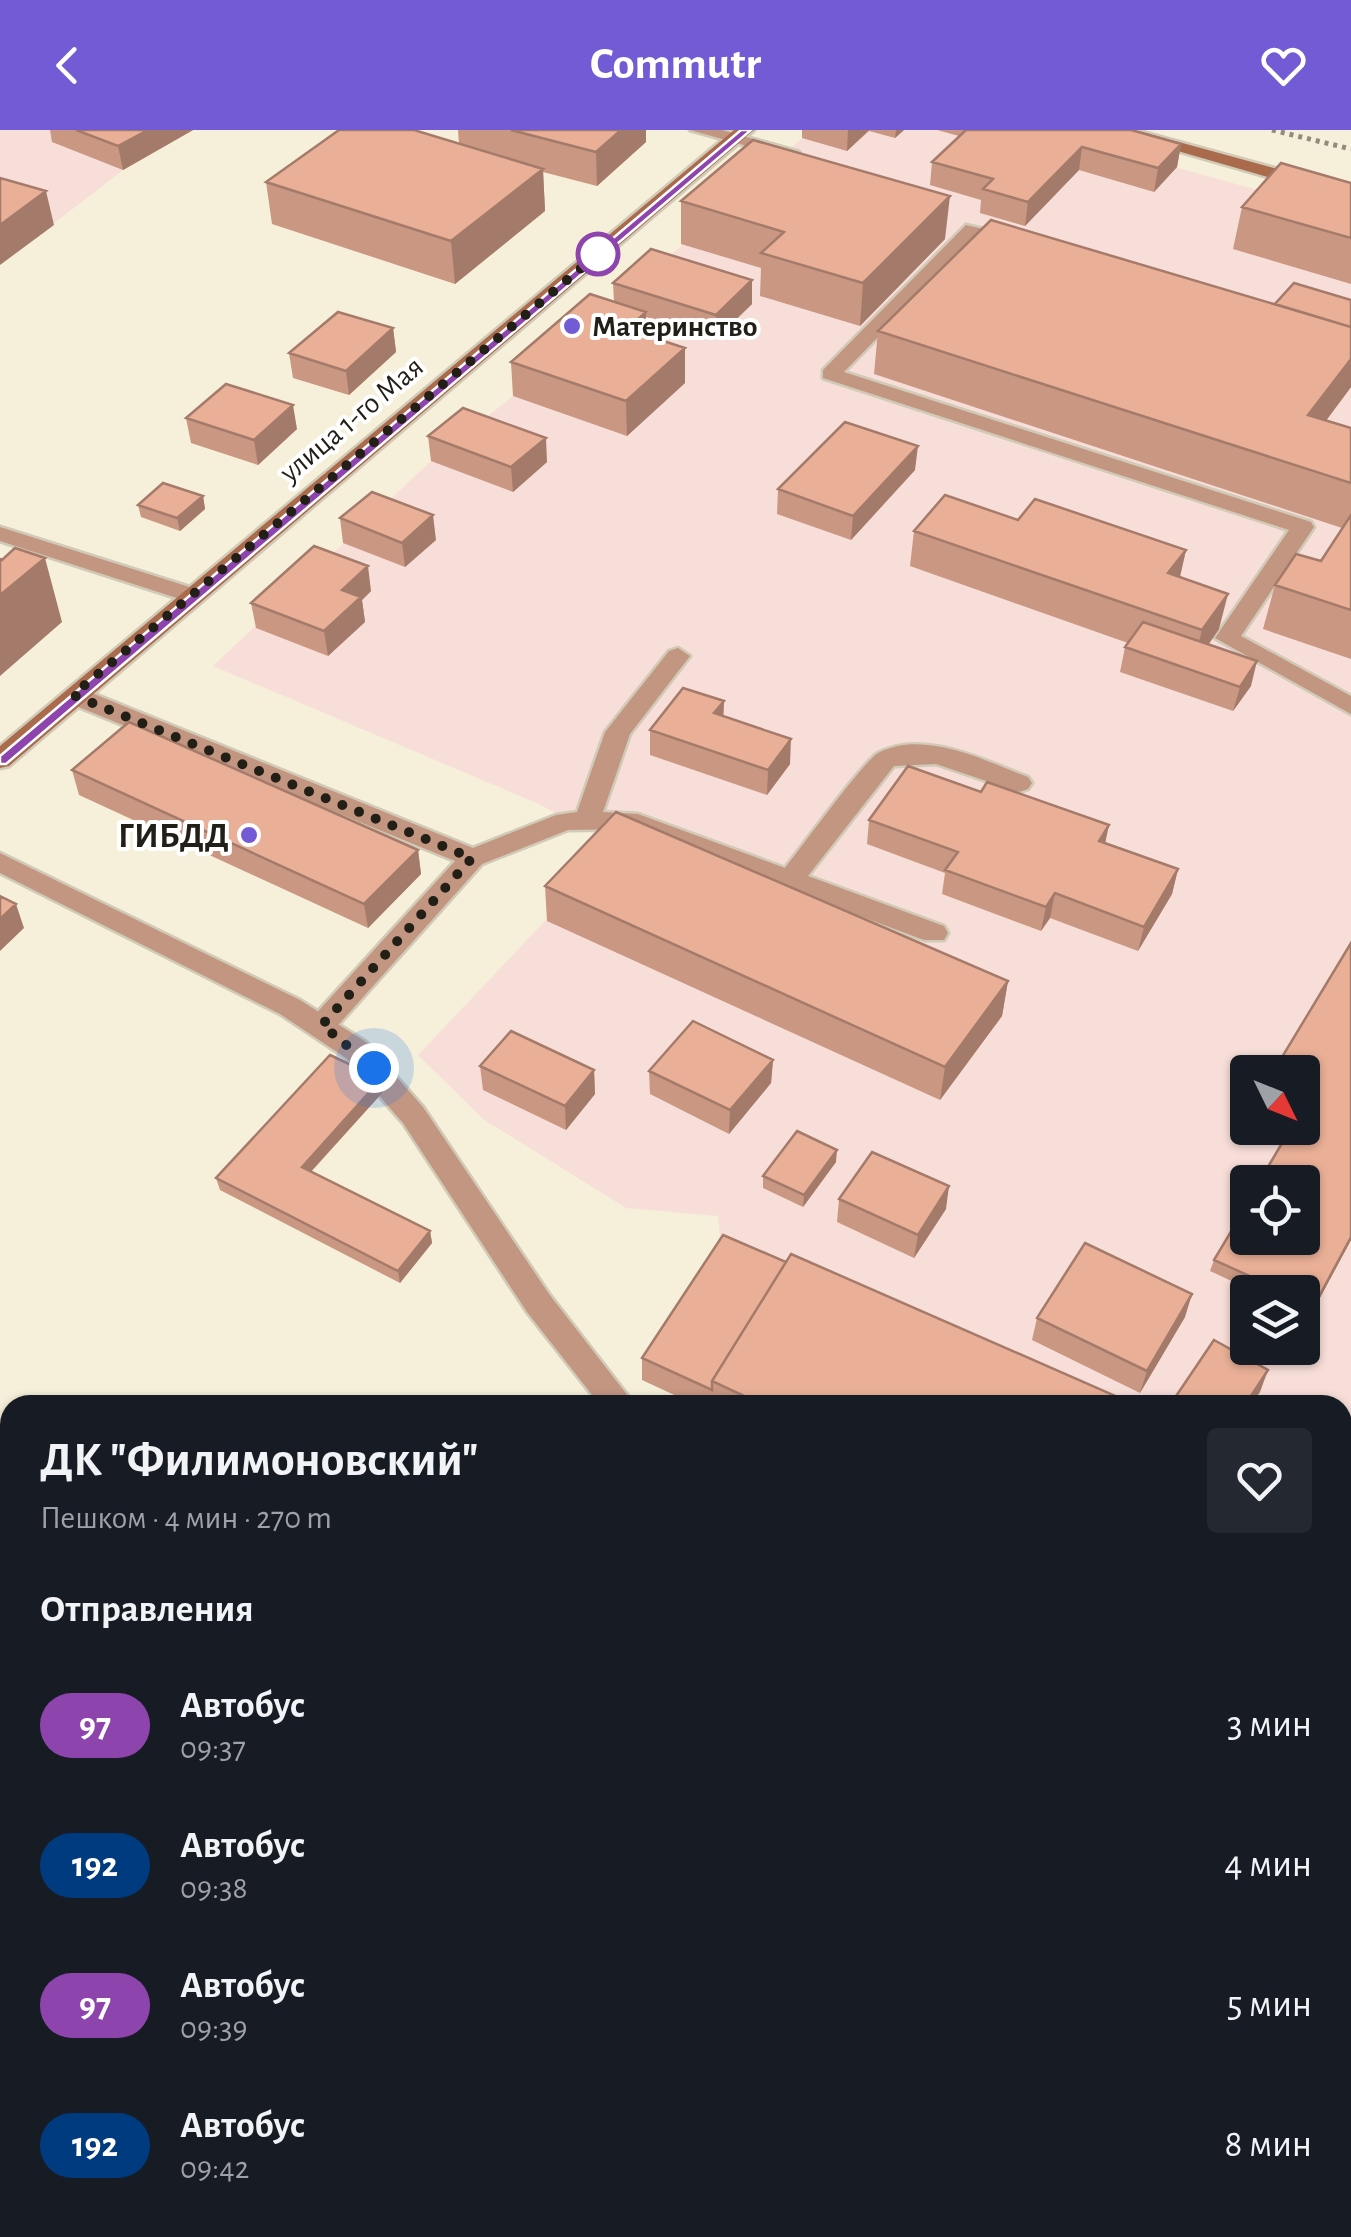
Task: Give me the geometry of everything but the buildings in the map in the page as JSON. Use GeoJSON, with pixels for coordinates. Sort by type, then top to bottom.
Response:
{"type":"FeatureCollection","features":[{"type":"Feature","properties":{"kind":"street"},"geometry":{"type":"LineString","coordinates":[[698,130],[740,134],[806,156]]}},
{"type":"Feature","properties":{"kind":"street"},"geometry":{"type":"LineString","coordinates":[[1114,130],[1351,195]]}},
{"type":"Feature","properties":{"kind":"street","name":"улица 1-го Мая"},"geometry":{"type":"LineString","coordinates":[[0,760],[740,134]]}},
{"type":"Feature","properties":{"kind":"street"},"geometry":{"type":"LineString","coordinates":[[974,228],[830,374],[1303,527],[1227,638],[1351,706]]}},
{"type":"Feature","properties":{"kind":"street"},"geometry":{"type":"LineString","coordinates":[[0,534],[191,595]]}},
{"type":"Feature","properties":{"kind":"street"},"geometry":{"type":"LineString","coordinates":[[588,818],[618,732],[638,701],[678,656]]}},
{"type":"Feature","properties":{"kind":"street"},"geometry":{"type":"LineString","coordinates":[[73,695],[472,858]]}},
{"type":"Feature","properties":{"kind":"street"},"geometry":{"type":"LineString","coordinates":[[792,878],[885,760],[918,752],[938,755],[1018,783]]}},
{"type":"Feature","properties":{"kind":"street"},"geometry":{"type":"LineString","coordinates":[[322,1025],[472,858],[565,821],[588,818],[654,826],[934,933]]}},
{"type":"Feature","properties":{"kind":"street"},"geometry":{"type":"LineString","coordinates":[[0,862],[322,1025],[356,1050],[399,1096],[555,1326],[611,1395]]}},
{"type":"Feature","properties":{"kind":"path"},"geometry":{"type":"LineString","coordinates":[[1272,130],[1351,149]]}},
{"type":"Feature","properties":{"kind":"shaded area"},"geometry":{"type":"Polygon","coordinates":[[[0,130],[193,130],[123,170],[0,265],[0,130]]]}},
{"type":"Feature","properties":{"kind":"shaded area"},"geometry":{"type":"Polygon","coordinates":[[[811,130],[1041,130],[1351,216],[1351,1395],[675,1395],[643,1380],[722,1258],[718,1216],[626,1208],[483,1119],[418,1055],[616,846],[539,804],[213,666],[431,461],[513,396],[811,130]]]}},
{"type":"Feature","properties":{"kind":"bus line","name":"97"},"geometry":{"type":"LineString","coordinates":[[0,760],[745,130]]}},
{"type":"Feature","properties":{"kind":"place","name":"Материнство"},"geometry":{"type":"Point","coordinates":[572,326]}},
{"type":"Feature","properties":{"kind":"place","name":"ГИБДД"},"geometry":{"type":"Point","coordinates":[249,835]}},
{"type":"Feature","properties":{"kind":"route"},"geometry":{"type":"LineString","coordinates":[[374,1068],[322,1025],[472,858],[73,695],[598,254]]}}]}
